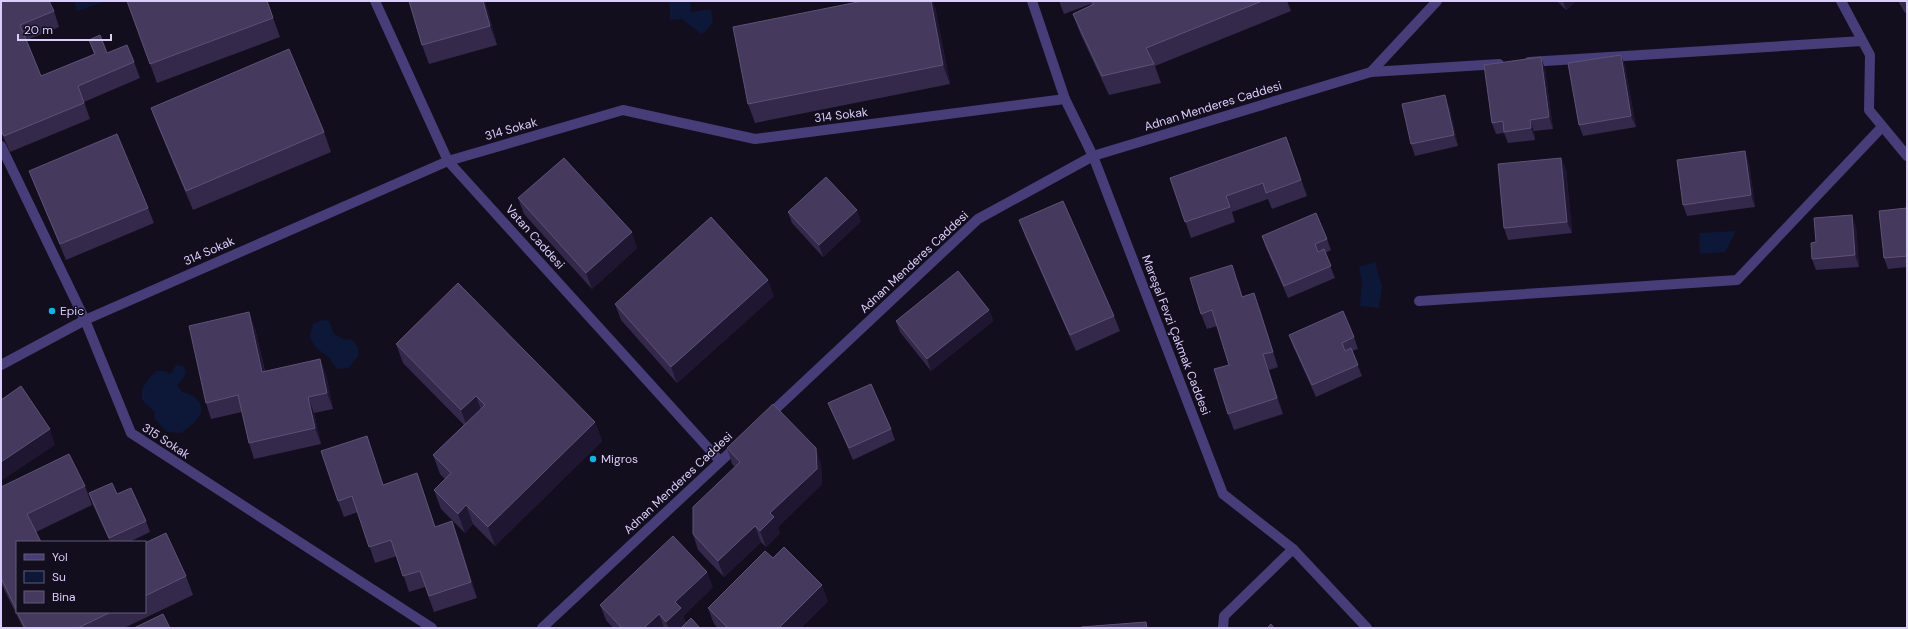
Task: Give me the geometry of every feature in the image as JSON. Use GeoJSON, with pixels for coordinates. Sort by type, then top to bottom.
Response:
{"type":"FeatureCollection","features":[{"type":"Feature","properties":{"kind":"street","name":"Vatan Caddesi"},"geometry":{"type":"LineString","coordinates":[[375,1],[448,161],[720,461]]}},
{"type":"Feature","properties":{"kind":"street","name":"Mareşal Fevzi Çakmak Caddesi"},"geometry":{"type":"LineString","coordinates":[[1032,1],[1065,99],[1093,156],[1223,494],[1293,549],[1368,628]]}},
{"type":"Feature","properties":{"kind":"street"},"geometry":{"type":"LineString","coordinates":[[1371,72],[1437,1]]}},
{"type":"Feature","properties":{"kind":"street"},"geometry":{"type":"LineString","coordinates":[[1842,1],[1870,55],[1870,110],[1882,127],[1907,156]]}},
{"type":"Feature","properties":{"kind":"street"},"geometry":{"type":"LineString","coordinates":[[1521,63],[1862,41]]}},
{"type":"Feature","properties":{"kind":"street","name":"Adnan Menderes Caddesi"},"geometry":{"type":"LineString","coordinates":[[760,423],[978,219],[1093,156],[1371,72],[1505,64]]}},
{"type":"Feature","properties":{"kind":"street","name":"314 Sokak"},"geometry":{"type":"LineString","coordinates":[[1,365],[85,320],[448,161],[623,110],[755,139],[1065,99]]}},
{"type":"Feature","properties":{"kind":"street"},"geometry":{"type":"LineString","coordinates":[[1419,301],[1736,280],[1882,127]]}},
{"type":"Feature","properties":{"kind":"street","name":"315 Sokak"},"geometry":{"type":"LineString","coordinates":[[1,146],[85,320],[131,433],[432,628]]}},
{"type":"Feature","properties":{"kind":"street","name":"Adnan Menderes Caddesi"},"geometry":{"type":"LineString","coordinates":[[542,628],[743,440]]}},
{"type":"Feature","properties":{"kind":"street"},"geometry":{"type":"LineString","coordinates":[[1223,628],[1224,616],[1293,549]]}},
{"type":"Feature","properties":{"kind":"water"},"geometry":{"type":"Polygon","coordinates":[[[74,1],[107,1],[77,11],[74,1]]]}},
{"type":"Feature","properties":{"kind":"water"},"geometry":{"type":"Polygon","coordinates":[[[669,1],[690,1],[691,12],[711,9],[713,22],[707,30],[701,34],[682,19],[670,20],[669,1]]]}},
{"type":"Feature","properties":{"kind":"water"},"geometry":{"type":"Polygon","coordinates":[[[1736,231],[1725,252],[1700,254],[1699,233],[1736,231]]]}},
{"type":"Feature","properties":{"kind":"water"},"geometry":{"type":"Polygon","coordinates":[[[1375,262],[1382,287],[1379,308],[1360,306],[1362,281],[1359,267],[1375,262]]]}},
{"type":"Feature","properties":{"kind":"water"},"geometry":{"type":"Polygon","coordinates":[[[322,320],[329,321],[334,334],[343,339],[352,340],[358,347],[358,356],[348,368],[337,369],[328,356],[316,348],[310,337],[313,324],[322,320]]]}},
{"type":"Feature","properties":{"kind":"water"},"geometry":{"type":"Polygon","coordinates":[[[176,365],[183,366],[186,371],[183,379],[177,385],[182,392],[190,394],[197,399],[201,406],[200,415],[198,418],[181,433],[167,432],[155,419],[154,411],[144,402],[142,398],[142,390],[144,385],[156,371],[164,371],[171,374],[176,365]]]}},
{"type":"Feature","properties":{"kind":"building"},"geometry":{"type":"Polygon","coordinates":[[[1,1],[49,1],[54,11],[20,25],[41,76],[95,54],[89,40],[100,35],[107,53],[127,45],[134,62],[78,86],[84,103],[4,136],[1,130],[1,1]]]}},
{"type":"Feature","properties":{"kind":"building"},"geometry":{"type":"Polygon","coordinates":[[[127,1],[267,1],[273,18],[150,64],[127,1]]]}},
{"type":"Feature","properties":{"kind":"building"},"geometry":{"type":"Polygon","coordinates":[[[409,1],[483,1],[490,26],[422,45],[409,1]]]}},
{"type":"Feature","properties":{"kind":"building"},"geometry":{"type":"Polygon","coordinates":[[[863,1],[931,1],[943,65],[748,104],[733,27],[863,1]]]}},
{"type":"Feature","properties":{"kind":"building"},"geometry":{"type":"Polygon","coordinates":[[[1092,1],[1262,1],[1146,48],[1154,64],[1102,76],[1073,14],[1094,4],[1092,1]]]}},
{"type":"Feature","properties":{"kind":"building"},"geometry":{"type":"Polygon","coordinates":[[[289,49],[324,132],[186,191],[151,108],[289,49]]]}},
{"type":"Feature","properties":{"kind":"building"},"geometry":{"type":"Polygon","coordinates":[[[1621,55],[1631,116],[1579,125],[1568,63],[1621,55]]]}},
{"type":"Feature","properties":{"kind":"building"},"geometry":{"type":"Polygon","coordinates":[[[1541,57],[1549,117],[1530,120],[1531,128],[1504,132],[1503,121],[1492,123],[1484,65],[1541,57]]]}},
{"type":"Feature","properties":{"kind":"building"},"geometry":{"type":"Polygon","coordinates":[[[1445,95],[1454,135],[1411,144],[1402,104],[1445,95]]]}},
{"type":"Feature","properties":{"kind":"building"},"geometry":{"type":"Polygon","coordinates":[[[117,134],[148,208],[60,244],[29,171],[117,134]]]}},
{"type":"Feature","properties":{"kind":"building"},"geometry":{"type":"Polygon","coordinates":[[[1286,137],[1301,180],[1266,193],[1263,183],[1226,196],[1230,207],[1185,222],[1170,178],[1286,137]]]}},
{"type":"Feature","properties":{"kind":"building"},"geometry":{"type":"Polygon","coordinates":[[[1745,151],[1751,195],[1683,205],[1677,160],[1745,151]]]}},
{"type":"Feature","properties":{"kind":"building"},"geometry":{"type":"Polygon","coordinates":[[[564,158],[632,232],[586,273],[518,198],[564,158]]]}},
{"type":"Feature","properties":{"kind":"building"},"geometry":{"type":"Polygon","coordinates":[[[1561,158],[1567,222],[1504,228],[1498,164],[1561,158]]]}},
{"type":"Feature","properties":{"kind":"building"},"geometry":{"type":"Polygon","coordinates":[[[826,177],[857,210],[819,245],[788,212],[826,177]]]}},
{"type":"Feature","properties":{"kind":"building"},"geometry":{"type":"Polygon","coordinates":[[[1063,201],[1114,316],[1070,335],[1019,220],[1063,201]]]}},
{"type":"Feature","properties":{"kind":"building"},"geometry":{"type":"Polygon","coordinates":[[[1907,208],[1907,256],[1884,258],[1879,211],[1907,208]]]}},
{"type":"Feature","properties":{"kind":"building"},"geometry":{"type":"Polygon","coordinates":[[[1316,213],[1327,239],[1315,244],[1318,252],[1324,249],[1331,266],[1284,286],[1262,236],[1316,213]]]}},
{"type":"Feature","properties":{"kind":"building"},"geometry":{"type":"Polygon","coordinates":[[[1852,215],[1855,255],[1812,259],[1811,243],[1816,242],[1814,218],[1852,215]]]}},
{"type":"Feature","properties":{"kind":"building"},"geometry":{"type":"Polygon","coordinates":[[[711,217],[768,280],[671,367],[615,304],[711,217]]]}},
{"type":"Feature","properties":{"kind":"building"},"geometry":{"type":"Polygon","coordinates":[[[1232,265],[1242,297],[1254,293],[1273,352],[1263,354],[1277,398],[1228,414],[1214,369],[1229,365],[1212,310],[1201,314],[1190,278],[1232,265]]]}},
{"type":"Feature","properties":{"kind":"building"},"geometry":{"type":"Polygon","coordinates":[[[958,271],[989,310],[927,359],[896,321],[958,271]]]}},
{"type":"Feature","properties":{"kind":"building"},"geometry":{"type":"Polygon","coordinates":[[[458,283],[595,422],[488,527],[466,505],[458,514],[434,490],[451,473],[433,455],[485,405],[476,396],[461,410],[396,344],[458,283]]]}},
{"type":"Feature","properties":{"kind":"building"},"geometry":{"type":"Polygon","coordinates":[[[1343,311],[1354,337],[1342,343],[1345,351],[1351,348],[1358,365],[1312,385],[1289,335],[1343,311]]]}},
{"type":"Feature","properties":{"kind":"building"},"geometry":{"type":"Polygon","coordinates":[[[249,312],[262,372],[320,359],[327,393],[308,397],[315,428],[249,443],[238,395],[206,403],[189,326],[249,312]]]}},
{"type":"Feature","properties":{"kind":"building"},"geometry":{"type":"Polygon","coordinates":[[[871,384],[891,429],[849,448],[828,403],[871,384]]]}},
{"type":"Feature","properties":{"kind":"building"},"geometry":{"type":"Polygon","coordinates":[[[21,386],[50,429],[1,462],[1,400],[21,386]]]}},
{"type":"Feature","properties":{"kind":"building"},"geometry":{"type":"Polygon","coordinates":[[[773,404],[816,448],[817,469],[770,513],[774,517],[760,531],[755,526],[718,561],[693,534],[693,507],[740,462],[727,448],[773,404]]]}},
{"type":"Feature","properties":{"kind":"building"},"geometry":{"type":"Polygon","coordinates":[[[367,436],[383,485],[417,473],[435,527],[452,521],[471,582],[429,596],[420,571],[403,576],[391,540],[369,547],[352,496],[338,501],[321,451],[367,436]]]}},
{"type":"Feature","properties":{"kind":"building"},"geometry":{"type":"Polygon","coordinates":[[[69,454],[85,486],[27,514],[40,541],[16,541],[16,609],[1,578],[1,487],[69,454]]]}},
{"type":"Feature","properties":{"kind":"building"},"geometry":{"type":"Polygon","coordinates":[[[112,483],[117,494],[131,488],[146,521],[109,538],[89,493],[112,483]]]}},
{"type":"Feature","properties":{"kind":"building"},"geometry":{"type":"Polygon","coordinates":[[[166,533],[186,576],[146,596],[146,543],[166,533]]]}},
{"type":"Feature","properties":{"kind":"building"},"geometry":{"type":"Polygon","coordinates":[[[673,536],[707,572],[675,602],[681,608],[666,622],[659,614],[644,628],[622,628],[600,605],[673,536]]]}},
{"type":"Feature","properties":{"kind":"building"},"geometry":{"type":"Polygon","coordinates":[[[784,547],[822,585],[779,628],[728,628],[708,608],[765,551],[773,558],[784,547]]]}},
{"type":"Feature","properties":{"kind":"building"},"geometry":{"type":"Polygon","coordinates":[[[18,613],[109,613],[78,628],[25,628],[18,613]]]}},
{"type":"Feature","properties":{"kind":"building"},"geometry":{"type":"Polygon","coordinates":[[[163,614],[170,628],[134,628],[163,614]]]}},
{"type":"Feature","properties":{"kind":"building"},"geometry":{"type":"Polygon","coordinates":[[[691,618],[700,628],[681,628],[691,618]]]}},
{"type":"Feature","properties":{"kind":"building"},"geometry":{"type":"Polygon","coordinates":[[[1146,622],[1147,628],[1081,628],[1081,627],[1146,622]]]}},
{"type":"Feature","properties":{"kind":"building"},"geometry":{"type":"Polygon","coordinates":[[[1271,624],[1274,628],[1267,628],[1271,624]]]}},
{"type":"Feature","properties":{"kind":"place","name":"Epic"},"geometry":{"type":"Point","coordinates":[52,311]}},
{"type":"Feature","properties":{"kind":"place","name":"Migros"},"geometry":{"type":"Point","coordinates":[593,459]}}]}
